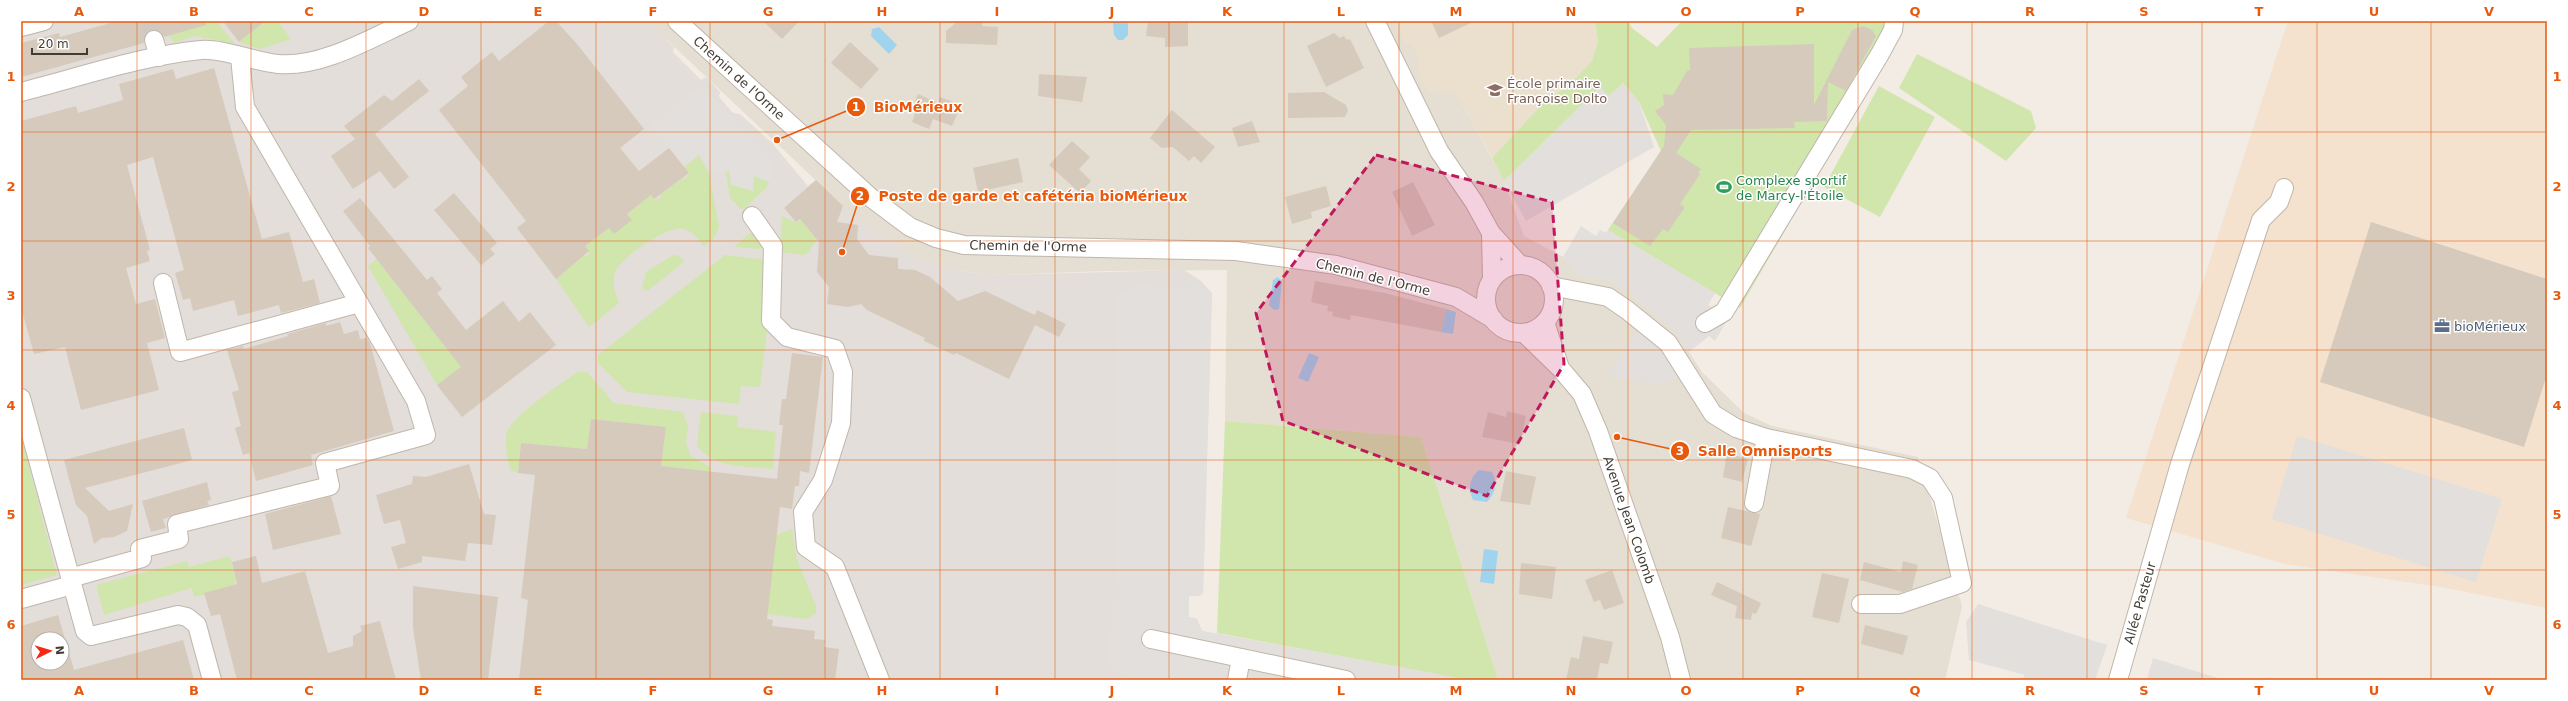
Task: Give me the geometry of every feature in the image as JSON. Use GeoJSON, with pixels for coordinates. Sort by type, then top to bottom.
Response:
{"type":"FeatureCollection","features":[{"type":"Feature","properties":{"kind":"street"},"geometry":{"type":"LineString","coordinates":[[21,27],[44,21]]}},
{"type":"Feature","properties":{"kind":"street"},"geometry":{"type":"LineString","coordinates":[[21,92],[157,48],[203,50],[278,64],[300,64],[322,59],[409,21]]}},
{"type":"Feature","properties":{"kind":"street","name":"Chemin de l'Orme"},"geometry":{"type":"LineString","coordinates":[[677,21],[870,197],[910,227],[936,238],[964,245],[1236,251],[1336,265],[1456,297],[1493,319]]}},
{"type":"Feature","properties":{"kind":"street"},"geometry":{"type":"LineString","coordinates":[[1375,21],[1426,127],[1491,233],[1520,265]]}},
{"type":"Feature","properties":{"kind":"street"},"geometry":{"type":"LineString","coordinates":[[1706,322],[1724,312],[1880,54],[1893,30],[1894,22]]}},
{"type":"Feature","properties":{"kind":"street"},"geometry":{"type":"LineString","coordinates":[[21,599],[142,558],[140,549],[179,539],[177,524],[330,486],[325,463],[426,435],[416,401],[245,107],[240,57]]}},
{"type":"Feature","properties":{"kind":"street","name":"Allée Pasteur"},"geometry":{"type":"LineString","coordinates":[[2118,680],[2162,526],[2261,220],[2279,202],[2284,188]]}},
{"type":"Feature","properties":{"kind":"street"},"geometry":{"type":"LineString","coordinates":[[752,216],[773,246],[771,321],[787,337],[836,349],[843,372],[841,423],[823,480],[803,512],[806,546],[835,567],[880,680]]}},
{"type":"Feature","properties":{"kind":"street"},"geometry":{"type":"LineString","coordinates":[[1491,233],[1490,283],[1486,298],[1493,319],[1501,327],[1512,332],[1524,333],[1532,331],[1548,317],[1587,293]]}},
{"type":"Feature","properties":{"kind":"street"},"geometry":{"type":"LineString","coordinates":[[1456,297],[1490,283],[1505,269],[1520,265],[1539,270],[1552,286],[1554,294],[1548,317]]}},
{"type":"Feature","properties":{"kind":"street"},"geometry":{"type":"LineString","coordinates":[[163,283],[180,352],[358,303]]}},
{"type":"Feature","properties":{"kind":"street"},"geometry":{"type":"LineString","coordinates":[[1552,286],[1608,297],[1668,343],[1713,414],[1736,428],[1766,438],[1912,469],[1930,478],[1943,498],[1962,583],[1900,604],[1861,604]]}},
{"type":"Feature","properties":{"kind":"street","name":"Avenue Jean Colomb"},"geometry":{"type":"LineString","coordinates":[[1548,317],[1560,368]]}},
{"type":"Feature","properties":{"kind":"street","name":"Avenue Jean Colomb"},"geometry":{"type":"LineString","coordinates":[[1524,333],[1560,368],[1582,394],[1598,431],[1670,637],[1681,680]]}},
{"type":"Feature","properties":{"kind":"street"},"geometry":{"type":"LineString","coordinates":[[21,398],[85,631],[91,636],[178,615],[188,617],[197,625],[212,680]]}},
{"type":"Feature","properties":{"kind":"street"},"geometry":{"type":"LineString","coordinates":[[1754,503],[1766,438]]}},
{"type":"Feature","properties":{"kind":"street"},"geometry":{"type":"LineString","coordinates":[[1151,639],[1346,680]]}},
{"type":"Feature","properties":{"kind":"street"},"geometry":{"type":"LineString","coordinates":[[1237,680],[1241,658]]}},
{"type":"Feature","properties":{"kind":"highlighted area"},"geometry":{"type":"Polygon","coordinates":[[[1376,155],[1552,202],[1564,364],[1487,496],[1283,421],[1256,313],[1376,155]]]}},
{"type":"Feature","properties":{"kind":"shaded area"},"geometry":{"type":"Polygon","coordinates":[[[21,21],[647,21],[674,47],[673,52],[701,80],[706,77],[720,92],[719,97],[733,113],[740,114],[772,143],[808,186],[816,180],[861,223],[914,257],[957,271],[998,275],[1184,270],[1201,281],[1212,293],[1203,593],[1200,596],[1189,596],[1189,617],[1197,619],[1202,631],[1469,680],[21,680],[21,21]]]}},
{"type":"Feature","properties":{"kind":"shaded area"},"geometry":{"type":"Polygon","coordinates":[[[647,21],[1553,21],[1456,93],[1504,181],[1524,236],[1563,257],[1579,276],[1606,279],[1619,286],[1674,329],[1702,372],[1744,413],[1772,426],[1918,457],[1962,606],[1945,680],[1498,680],[1421,437],[1225,421],[1227,270],[1105,271],[999,275],[957,271],[914,257],[861,223],[647,21]]]}},
{"type":"Feature","properties":{"kind":"shaded area","name":"École primaire Françoise Dolto"},"geometry":{"type":"Polygon","coordinates":[[[1395,21],[1595,21],[1598,42],[1592,61],[1567,87],[1549,97],[1492,158],[1459,99],[1452,93],[1428,92],[1416,67],[1420,62],[1411,42],[1406,44],[1395,21]]]}},
{"type":"Feature","properties":{"kind":"shaded area"},"geometry":{"type":"Polygon","coordinates":[[[2288,21],[2547,21],[2547,608],[2441,587],[2285,564],[2126,518],[2288,21]]]}},
{"type":"Feature","properties":{"kind":"shaded area"},"geometry":{"type":"Polygon","coordinates":[[[1623,83],[1639,102],[1654,147],[1526,221],[1504,181],[1600,87],[1609,96],[1623,83]]]}},
{"type":"Feature","properties":{"kind":"shaded area"},"geometry":{"type":"Polygon","coordinates":[[[701,85],[776,158],[769,182],[754,176],[752,178],[754,191],[731,185],[729,171],[709,173],[699,155],[684,167],[650,125],[701,85]]]}},
{"type":"Feature","properties":{"kind":"shaded area"},"geometry":{"type":"Polygon","coordinates":[[[1581,226],[1596,236],[1600,230],[1606,233],[1608,230],[1715,293],[1708,305],[1730,315],[1715,341],[1709,336],[1689,352],[1674,329],[1619,286],[1606,279],[1579,276],[1563,257],[1581,226]]]}},
{"type":"Feature","properties":{"kind":"shaded area"},"geometry":{"type":"Polygon","coordinates":[[[1193,281],[1212,293],[1203,593],[1200,596],[1189,596],[1189,617],[1197,619],[1202,631],[1469,680],[1127,680],[1128,677],[1107,669],[1114,584],[1117,432],[1114,296],[1143,282],[1193,281]]]}},
{"type":"Feature","properties":{"kind":"shaded area"},"geometry":{"type":"Polygon","coordinates":[[[1639,330],[1665,352],[1680,377],[1658,385],[1606,376],[1639,330]]]}},
{"type":"Feature","properties":{"kind":"shaded area"},"geometry":{"type":"Polygon","coordinates":[[[2297,436],[2502,499],[2476,582],[2272,519],[2297,436]]]}},
{"type":"Feature","properties":{"kind":"shaded area"},"geometry":{"type":"Polygon","coordinates":[[[1978,604],[2107,645],[2095,680],[2022,680],[2025,675],[1969,660],[1966,622],[1978,604]]]}},
{"type":"Feature","properties":{"kind":"shaded area"},"geometry":{"type":"Polygon","coordinates":[[[2153,658],[2224,680],[2147,680],[2153,658]]]}},
{"type":"Feature","properties":{"kind":"green space"},"geometry":{"type":"Polygon","coordinates":[[[161,21],[216,21],[235,44],[194,36],[175,43],[164,31],[161,21]]]}},
{"type":"Feature","properties":{"kind":"green space"},"geometry":{"type":"Polygon","coordinates":[[[265,21],[278,21],[291,39],[260,49],[239,42],[265,21]]]}},
{"type":"Feature","properties":{"kind":"green space","name":"Complexe sportif de Marcy-l'Étoile"},"geometry":{"type":"Polygon","coordinates":[[[1595,21],[1628,21],[1632,28],[1657,47],[1682,21],[1900,21],[1898,36],[1740,308],[1608,230],[1661,151],[1639,102],[1623,83],[1609,96],[1599,88],[1504,181],[1492,158],[1549,97],[1567,87],[1592,61],[1598,42],[1595,21]]]}},
{"type":"Feature","properties":{"kind":"green space"},"geometry":{"type":"Polygon","coordinates":[[[1917,54],[2031,111],[2036,128],[2006,161],[1899,88],[1917,54]]]}},
{"type":"Feature","properties":{"kind":"green space"},"geometry":{"type":"Polygon","coordinates":[[[1879,86],[1935,117],[1880,217],[1824,187],[1879,86]]]}},
{"type":"Feature","properties":{"kind":"green space"},"geometry":{"type":"Polygon","coordinates":[[[699,155],[709,173],[719,227],[714,238],[704,246],[690,232],[683,229],[676,229],[657,237],[636,250],[620,264],[616,270],[614,286],[619,303],[589,327],[556,279],[583,255],[585,257],[590,253],[585,246],[609,228],[614,233],[631,220],[627,214],[651,195],[656,201],[661,197],[660,195],[683,178],[684,179],[689,174],[684,167],[699,155]]]}},
{"type":"Feature","properties":{"kind":"green space"},"geometry":{"type":"Polygon","coordinates":[[[729,171],[753,191],[754,176],[769,182],[767,187],[745,208],[741,209],[730,198],[726,172],[729,171]]]}},
{"type":"Feature","properties":{"kind":"green space"},"geometry":{"type":"Polygon","coordinates":[[[782,216],[797,223],[801,220],[817,240],[811,247],[810,251],[804,255],[780,252],[782,216]]]}},
{"type":"Feature","properties":{"kind":"green space"},"geometry":{"type":"Polygon","coordinates":[[[750,233],[757,235],[765,246],[759,249],[734,247],[750,233]]]}},
{"type":"Feature","properties":{"kind":"green space"},"geometry":{"type":"Polygon","coordinates":[[[673,255],[679,256],[684,262],[647,291],[642,289],[646,272],[673,255]]]}},
{"type":"Feature","properties":{"kind":"green space"},"geometry":{"type":"Polygon","coordinates":[[[725,255],[768,260],[767,331],[760,387],[741,386],[739,404],[627,392],[598,363],[598,355],[725,255]]]}},
{"type":"Feature","properties":{"kind":"green space"},"geometry":{"type":"Polygon","coordinates":[[[377,259],[450,353],[468,362],[437,385],[368,266],[377,259]]]}},
{"type":"Feature","properties":{"kind":"green space"},"geometry":{"type":"Polygon","coordinates":[[[577,372],[587,372],[614,403],[683,412],[688,426],[686,443],[691,456],[710,467],[711,472],[661,466],[666,427],[591,419],[587,449],[521,443],[518,473],[511,470],[507,457],[506,435],[511,425],[518,417],[549,392],[577,372]]]}},
{"type":"Feature","properties":{"kind":"green space"},"geometry":{"type":"Polygon","coordinates":[[[701,412],[738,416],[737,427],[776,432],[773,469],[722,463],[704,453],[697,446],[701,412]]]}},
{"type":"Feature","properties":{"kind":"green space"},"geometry":{"type":"Polygon","coordinates":[[[1225,421],[1421,437],[1498,680],[1469,680],[1217,633],[1225,421]]]}},
{"type":"Feature","properties":{"kind":"green space"},"geometry":{"type":"Polygon","coordinates":[[[21,435],[57,575],[21,585],[21,435]]]}},
{"type":"Feature","properties":{"kind":"green space"},"geometry":{"type":"Polygon","coordinates":[[[792,529],[797,560],[816,606],[816,613],[807,619],[767,614],[776,535],[792,529]]]}},
{"type":"Feature","properties":{"kind":"green space"},"geometry":{"type":"Polygon","coordinates":[[[230,556],[236,580],[234,587],[194,597],[192,588],[104,615],[96,585],[187,561],[189,567],[230,556]]]}},
{"type":"Feature","properties":{"kind":"water"},"geometry":{"type":"Polygon","coordinates":[[[1113,21],[1128,21],[1128,35],[1123,40],[1118,40],[1114,35],[1113,21]]]}},
{"type":"Feature","properties":{"kind":"water"},"geometry":{"type":"Polygon","coordinates":[[[879,27],[897,45],[889,54],[871,36],[872,29],[879,27]]]}},
{"type":"Feature","properties":{"kind":"water"},"geometry":{"type":"Polygon","coordinates":[[[1278,277],[1282,282],[1279,309],[1274,310],[1269,305],[1273,280],[1278,277]]]}},
{"type":"Feature","properties":{"kind":"water"},"geometry":{"type":"Polygon","coordinates":[[[1446,309],[1456,312],[1453,334],[1441,332],[1446,309]]]}},
{"type":"Feature","properties":{"kind":"water"},"geometry":{"type":"Polygon","coordinates":[[[1309,353],[1319,357],[1308,382],[1298,378],[1309,353]]]}},
{"type":"Feature","properties":{"kind":"water"},"geometry":{"type":"Polygon","coordinates":[[[1479,470],[1492,472],[1495,480],[1494,492],[1487,502],[1473,500],[1470,492],[1471,480],[1479,470]]]}},
{"type":"Feature","properties":{"kind":"water"},"geometry":{"type":"Polygon","coordinates":[[[1484,549],[1498,551],[1494,584],[1480,582],[1484,549]]]}},
{"type":"Feature","properties":{"kind":"building"},"geometry":{"type":"Polygon","coordinates":[[[118,21],[205,21],[206,25],[164,37],[161,32],[151,30],[146,33],[144,43],[21,77],[21,43],[59,33],[60,37],[118,21]]]}},
{"type":"Feature","properties":{"kind":"building"},"geometry":{"type":"Polygon","coordinates":[[[223,21],[265,21],[239,42],[223,21]]]}},
{"type":"Feature","properties":{"kind":"building"},"geometry":{"type":"Polygon","coordinates":[[[549,21],[556,21],[577,44],[644,129],[620,148],[639,171],[669,148],[689,173],[654,199],[651,195],[627,214],[632,220],[614,234],[609,228],[585,246],[589,251],[556,279],[517,228],[526,221],[439,110],[468,86],[461,77],[492,52],[499,61],[549,21]]]}},
{"type":"Feature","properties":{"kind":"building"},"geometry":{"type":"Polygon","coordinates":[[[763,21],[799,21],[782,39],[763,21]]]}},
{"type":"Feature","properties":{"kind":"building"},"geometry":{"type":"Polygon","coordinates":[[[958,21],[983,21],[982,26],[998,27],[997,45],[946,43],[946,31],[958,21]]]}},
{"type":"Feature","properties":{"kind":"building"},"geometry":{"type":"Polygon","coordinates":[[[1148,21],[1188,21],[1188,46],[1165,47],[1165,38],[1146,36],[1148,21]]]}},
{"type":"Feature","properties":{"kind":"building"},"geometry":{"type":"Polygon","coordinates":[[[1431,21],[1475,21],[1439,38],[1431,21]]]}},
{"type":"Feature","properties":{"kind":"building"},"geometry":{"type":"Polygon","coordinates":[[[1863,26],[1872,30],[1876,36],[1846,91],[1828,82],[1827,121],[1794,122],[1795,128],[1691,130],[1676,153],[1701,169],[1698,172],[1700,174],[1680,204],[1685,207],[1668,232],[1663,229],[1650,246],[1613,223],[1664,146],[1666,125],[1655,111],[1664,105],[1663,94],[1673,95],[1687,71],[1690,70],[1689,48],[1814,44],[1814,105],[1852,30],[1863,26]]]}},
{"type":"Feature","properties":{"kind":"building"},"geometry":{"type":"Polygon","coordinates":[[[1334,33],[1340,38],[1344,36],[1347,40],[1350,39],[1364,68],[1326,87],[1307,46],[1334,33]]]}},
{"type":"Feature","properties":{"kind":"building"},"geometry":{"type":"Polygon","coordinates":[[[850,42],[879,69],[861,89],[831,63],[850,42]]]}},
{"type":"Feature","properties":{"kind":"building"},"geometry":{"type":"Polygon","coordinates":[[[214,68],[262,239],[289,232],[303,282],[314,279],[320,303],[281,313],[279,305],[238,316],[234,300],[193,311],[190,298],[183,300],[175,273],[184,270],[153,157],[127,165],[150,250],[147,251],[150,261],[126,268],[136,304],[155,299],[165,338],[147,343],[159,390],[81,410],[65,347],[34,354],[21,307],[21,121],[76,106],[78,113],[123,100],[119,84],[173,69],[176,79],[214,68]]]}},
{"type":"Feature","properties":{"kind":"building"},"geometry":{"type":"Polygon","coordinates":[[[1039,74],[1087,77],[1082,102],[1038,96],[1039,74]]]}},
{"type":"Feature","properties":{"kind":"building"},"geometry":{"type":"Polygon","coordinates":[[[419,79],[429,91],[375,134],[409,177],[394,189],[380,171],[353,189],[331,156],[355,139],[344,126],[384,95],[392,101],[419,79]]]}},
{"type":"Feature","properties":{"kind":"building"},"geometry":{"type":"Polygon","coordinates":[[[1324,92],[1346,105],[1348,111],[1345,117],[1288,118],[1288,93],[1324,92]]]}},
{"type":"Feature","properties":{"kind":"building"},"geometry":{"type":"Polygon","coordinates":[[[918,94],[938,103],[940,97],[961,105],[952,126],[933,119],[929,129],[912,122],[916,111],[912,109],[918,94]]]}},
{"type":"Feature","properties":{"kind":"building"},"geometry":{"type":"Polygon","coordinates":[[[1172,110],[1215,147],[1201,163],[1194,156],[1189,161],[1173,147],[1162,148],[1150,138],[1172,110]]]}},
{"type":"Feature","properties":{"kind":"building"},"geometry":{"type":"Polygon","coordinates":[[[1252,121],[1260,142],[1238,147],[1232,128],[1252,121]]]}},
{"type":"Feature","properties":{"kind":"building"},"geometry":{"type":"Polygon","coordinates":[[[1072,141],[1090,157],[1079,169],[1091,181],[1080,193],[1049,165],[1072,141]]]}},
{"type":"Feature","properties":{"kind":"building"},"geometry":{"type":"Polygon","coordinates":[[[1018,158],[1023,182],[978,192],[973,168],[1018,158]]]}},
{"type":"Feature","properties":{"kind":"building"},"geometry":{"type":"Polygon","coordinates":[[[816,180],[843,206],[837,222],[858,225],[857,239],[869,255],[898,258],[898,269],[915,270],[930,277],[958,301],[985,291],[1035,315],[1037,310],[1066,324],[1059,337],[1035,325],[1009,379],[956,353],[954,355],[924,341],[925,338],[867,310],[861,304],[848,307],[827,304],[829,287],[817,272],[819,242],[800,219],[796,222],[784,208],[816,180]]]}},
{"type":"Feature","properties":{"kind":"building"},"geometry":{"type":"Polygon","coordinates":[[[1413,182],[1435,225],[1412,236],[1392,192],[1413,182]]]}},
{"type":"Feature","properties":{"kind":"building"},"geometry":{"type":"Polygon","coordinates":[[[1326,186],[1331,206],[1311,212],[1312,218],[1292,224],[1285,197],[1326,186]]]}},
{"type":"Feature","properties":{"kind":"building"},"geometry":{"type":"Polygon","coordinates":[[[454,193],[497,243],[490,249],[495,254],[481,265],[434,210],[454,193]]]}},
{"type":"Feature","properties":{"kind":"building"},"geometry":{"type":"Polygon","coordinates":[[[360,198],[427,280],[432,276],[442,289],[437,293],[466,330],[503,301],[519,322],[530,312],[556,345],[462,417],[437,385],[461,367],[368,248],[370,246],[343,211],[360,198]]]}},
{"type":"Feature","properties":{"kind":"building","name":"bioMérieux"},"geometry":{"type":"Polygon","coordinates":[[[2371,222],[2547,279],[2547,374],[2524,447],[2320,382],[2371,222]]]}},
{"type":"Feature","properties":{"kind":"building"},"geometry":{"type":"Polygon","coordinates":[[[1315,281],[1385,293],[1446,309],[1441,332],[1351,315],[1350,320],[1332,316],[1333,312],[1327,311],[1328,306],[1311,302],[1315,281]]]}},
{"type":"Feature","properties":{"kind":"building"},"geometry":{"type":"Polygon","coordinates":[[[340,322],[344,334],[358,330],[360,339],[367,338],[370,343],[394,431],[311,455],[313,465],[256,481],[249,453],[243,455],[235,428],[241,426],[232,392],[239,390],[227,350],[243,346],[244,349],[288,336],[287,334],[326,323],[326,326],[340,322]]]}},
{"type":"Feature","properties":{"kind":"building"},"geometry":{"type":"Polygon","coordinates":[[[792,353],[823,357],[809,473],[800,471],[799,486],[795,486],[792,509],[780,507],[767,619],[773,620],[772,626],[815,631],[814,639],[825,640],[824,647],[839,649],[835,680],[519,680],[528,600],[521,598],[535,475],[518,473],[521,443],[587,449],[591,419],[666,427],[661,466],[777,479],[783,425],[779,425],[782,399],[786,399],[792,353]]]}},
{"type":"Feature","properties":{"kind":"building"},"geometry":{"type":"Polygon","coordinates":[[[1507,411],[1526,416],[1520,444],[1482,437],[1488,412],[1506,417],[1507,411]]]}},
{"type":"Feature","properties":{"kind":"building"},"geometry":{"type":"Polygon","coordinates":[[[184,428],[192,460],[85,488],[109,511],[133,504],[127,531],[114,537],[102,538],[94,544],[87,516],[76,505],[64,460],[184,428]]]}},
{"type":"Feature","properties":{"kind":"building"},"geometry":{"type":"Polygon","coordinates":[[[1727,453],[1748,459],[1742,482],[1723,477],[1727,453]]]}},
{"type":"Feature","properties":{"kind":"building"},"geometry":{"type":"Polygon","coordinates":[[[469,464],[484,514],[496,515],[492,545],[468,543],[465,561],[422,556],[422,562],[398,569],[391,547],[406,543],[400,520],[384,524],[376,495],[412,484],[413,476],[426,477],[469,464]]]}},
{"type":"Feature","properties":{"kind":"building"},"geometry":{"type":"Polygon","coordinates":[[[1506,471],[1536,477],[1530,505],[1500,501],[1506,471]]]}},
{"type":"Feature","properties":{"kind":"building"},"geometry":{"type":"Polygon","coordinates":[[[207,482],[211,500],[207,501],[209,505],[163,519],[166,528],[151,532],[142,501],[207,482]]]}},
{"type":"Feature","properties":{"kind":"building"},"geometry":{"type":"Polygon","coordinates":[[[331,496],[341,534],[273,550],[265,514],[331,496]]]}},
{"type":"Feature","properties":{"kind":"building"},"geometry":{"type":"Polygon","coordinates":[[[1728,507],[1760,514],[1751,546],[1721,538],[1728,507]]]}},
{"type":"Feature","properties":{"kind":"building"},"geometry":{"type":"Polygon","coordinates":[[[256,556],[262,583],[305,571],[328,653],[353,646],[353,636],[362,631],[360,626],[380,621],[396,680],[237,680],[220,614],[211,616],[204,593],[237,584],[232,562],[256,556]]]}},
{"type":"Feature","properties":{"kind":"building"},"geometry":{"type":"Polygon","coordinates":[[[1903,561],[1918,565],[1912,589],[1903,592],[1860,580],[1864,562],[1901,572],[1903,561]]]}},
{"type":"Feature","properties":{"kind":"building"},"geometry":{"type":"Polygon","coordinates":[[[1521,563],[1556,567],[1552,599],[1519,594],[1521,563]]]}},
{"type":"Feature","properties":{"kind":"building"},"geometry":{"type":"Polygon","coordinates":[[[1612,570],[1624,603],[1604,610],[1600,600],[1594,602],[1585,580],[1612,570]]]}},
{"type":"Feature","properties":{"kind":"building"},"geometry":{"type":"Polygon","coordinates":[[[1822,573],[1849,579],[1839,623],[1812,617],[1822,573]]]}},
{"type":"Feature","properties":{"kind":"building"},"geometry":{"type":"Polygon","coordinates":[[[1717,582],[1761,603],[1756,614],[1752,613],[1751,620],[1735,618],[1737,606],[1711,595],[1717,582]]]}},
{"type":"Feature","properties":{"kind":"building"},"geometry":{"type":"Polygon","coordinates":[[[413,586],[498,597],[488,680],[421,680],[413,628],[413,586]]]}},
{"type":"Feature","properties":{"kind":"building"},"geometry":{"type":"Polygon","coordinates":[[[58,615],[63,631],[30,631],[30,671],[70,671],[70,656],[74,670],[183,640],[194,680],[21,680],[21,626],[58,615]]]}},
{"type":"Feature","properties":{"kind":"building"},"geometry":{"type":"Polygon","coordinates":[[[1865,625],[1908,636],[1903,655],[1861,644],[1865,625]]]}},
{"type":"Feature","properties":{"kind":"building"},"geometry":{"type":"Polygon","coordinates":[[[1583,636],[1613,642],[1608,664],[1600,663],[1597,680],[1566,680],[1571,657],[1579,659],[1583,636]]]}},
{"type":"Feature","properties":{"kind":"tunnel"},"geometry":{"type":"LineString","coordinates":[[149,21],[154,40]]}},
{"type":"Feature","properties":{"kind":"place","name":"École primaire Françoise Dolto"},"geometry":{"type":"Point","coordinates":[1495,90]}},
{"type":"Feature","properties":{"kind":"place","name":"BioMérieux"},"geometry":{"type":"Point","coordinates":[777,140]}},
{"type":"Feature","properties":{"kind":"place","name":"Complexe sportif de Marcy-l'Étoile"},"geometry":{"type":"Point","coordinates":[1724,187]}},
{"type":"Feature","properties":{"kind":"place","name":"Poste de garde et cafétéria bioMérieux"},"geometry":{"type":"Point","coordinates":[842,252]}},
{"type":"Feature","properties":{"kind":"place","name":"bioMérieux"},"geometry":{"type":"Point","coordinates":[2442,326]}},
{"type":"Feature","properties":{"kind":"place","name":"Salle Omnisports"},"geometry":{"type":"Point","coordinates":[1617,437]}}]}
